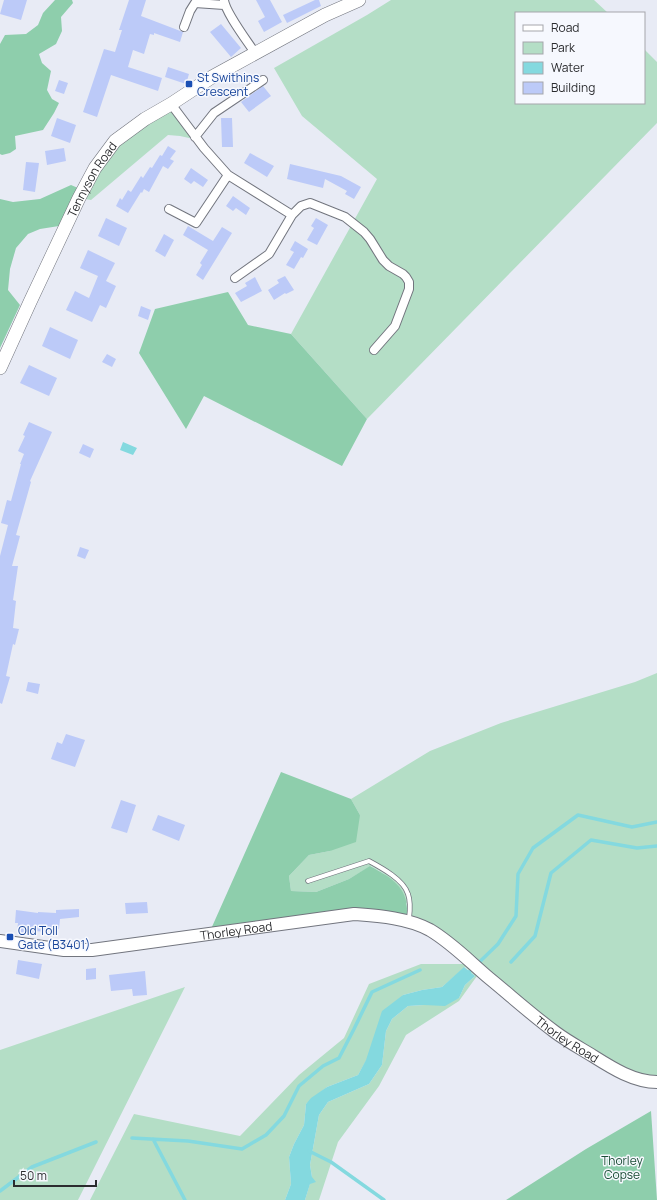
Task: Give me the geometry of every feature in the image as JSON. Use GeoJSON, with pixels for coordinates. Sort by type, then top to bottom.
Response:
{"type":"FeatureCollection","features":[{"type":"Feature","properties":{"kind":"main road","name":"Tennyson Road"},"geometry":{"type":"LineString","coordinates":[[0,368],[30,302],[95,168],[115,141],[145,118],[255,53],[325,15],[359,0]]}},
{"type":"Feature","properties":{"kind":"main road","name":"Thorley Road"},"geometry":{"type":"LineString","coordinates":[[0,941],[64,950],[92,950],[354,914],[379,916],[414,923],[430,930],[446,940],[488,977],[556,1032],[620,1071],[641,1079],[657,1082]]}},
{"type":"Feature","properties":{"kind":"street"},"geometry":{"type":"LineString","coordinates":[[184,27],[190,11],[195,3],[224,2],[237,27],[255,53]]}},
{"type":"Feature","properties":{"kind":"street"},"geometry":{"type":"LineString","coordinates":[[195,137],[214,113],[263,80]]}},
{"type":"Feature","properties":{"kind":"street"},"geometry":{"type":"LineString","coordinates":[[171,104],[195,137],[228,175],[292,215]]}},
{"type":"Feature","properties":{"kind":"street"},"geometry":{"type":"LineString","coordinates":[[169,209],[196,223],[228,175]]}},
{"type":"Feature","properties":{"kind":"street"},"geometry":{"type":"LineString","coordinates":[[236,278],[269,254],[292,215],[301,206],[310,203],[345,217],[358,226],[370,238],[383,260],[389,266],[406,277],[409,282],[409,289],[395,326],[374,350]]}},
{"type":"Feature","properties":{"kind":"lane"},"geometry":{"type":"LineString","coordinates":[[308,881],[369,862],[383,869],[403,884],[408,893],[410,905],[409,922]]}},
{"type":"Feature","properties":{"kind":"green space"},"geometry":{"type":"Polygon","coordinates":[[[55,0],[72,0],[73,3],[61,17],[62,31],[56,44],[39,54],[42,63],[51,71],[47,90],[52,99],[59,103],[43,130],[15,136],[16,149],[10,153],[2,155],[0,154],[0,44],[5,35],[26,34],[38,25],[43,13],[55,0]]]}},
{"type":"Feature","properties":{"kind":"green space"},"geometry":{"type":"Polygon","coordinates":[[[391,0],[594,0],[607,12],[515,12],[515,104],[645,104],[645,50],[657,62],[657,123],[367,419],[291,334],[377,179],[302,116],[274,68],[391,0]]]}},
{"type":"Feature","properties":{"kind":"green space"},"geometry":{"type":"Polygon","coordinates":[[[171,104],[198,140],[168,135],[91,200],[79,198],[107,151],[171,104]]]}},
{"type":"Feature","properties":{"kind":"green space"},"geometry":{"type":"Polygon","coordinates":[[[71,185],[78,188],[59,226],[40,229],[28,234],[16,248],[10,269],[8,290],[20,305],[0,348],[0,199],[13,202],[40,199],[71,185]]]}},
{"type":"Feature","properties":{"kind":"green space"},"geometry":{"type":"Polygon","coordinates":[[[228,292],[248,325],[291,334],[367,419],[342,466],[204,396],[186,429],[139,353],[155,309],[228,292]]]}},
{"type":"Feature","properties":{"kind":"green space"},"geometry":{"type":"Polygon","coordinates":[[[657,673],[657,1077],[619,1067],[561,1029],[432,926],[417,917],[407,915],[408,905],[383,873],[371,866],[349,879],[316,892],[291,891],[289,876],[309,855],[330,851],[360,815],[351,799],[430,751],[501,723],[635,682],[657,673]]]}},
{"type":"Feature","properties":{"kind":"green space"},"geometry":{"type":"Polygon","coordinates":[[[281,772],[351,799],[360,815],[356,842],[330,851],[309,855],[289,876],[291,891],[316,892],[349,879],[370,866],[398,885],[405,898],[407,915],[381,911],[211,929],[281,772]]]}},
{"type":"Feature","properties":{"kind":"green space"},"geometry":{"type":"Polygon","coordinates":[[[421,964],[465,964],[477,976],[459,1001],[406,1035],[379,1086],[338,1142],[319,1200],[305,1200],[312,1177],[310,1165],[319,1115],[328,1102],[369,1084],[382,1065],[386,1031],[392,1019],[408,1006],[424,1005],[459,998],[465,985],[475,976],[465,967],[442,987],[403,995],[358,1075],[327,1087],[306,1104],[304,1125],[289,1157],[291,1184],[285,1200],[90,1200],[134,1114],[240,1136],[299,1075],[344,1038],[369,984],[421,964]]]}},
{"type":"Feature","properties":{"kind":"green space"},"geometry":{"type":"Polygon","coordinates":[[[185,987],[78,1200],[0,1200],[0,1050],[185,987]]]}},
{"type":"Feature","properties":{"kind":"green space","name":"Thorley Copse"},"geometry":{"type":"Polygon","coordinates":[[[651,1111],[657,1200],[506,1200],[586,1149],[651,1111]]]}},
{"type":"Feature","properties":{"kind":"water"},"geometry":{"type":"Polygon","coordinates":[[[123,442],[137,448],[133,455],[120,450],[123,442]]]}},
{"type":"Feature","properties":{"kind":"water"},"geometry":{"type":"Polygon","coordinates":[[[464,967],[475,976],[465,985],[459,998],[445,1006],[408,1006],[392,1019],[386,1031],[382,1065],[369,1084],[328,1102],[319,1115],[310,1165],[312,1177],[316,1182],[310,1184],[305,1200],[285,1200],[291,1184],[289,1157],[304,1125],[306,1104],[311,1098],[327,1087],[358,1075],[366,1060],[382,1011],[403,995],[442,987],[464,967]]]}},
{"type":"Feature","properties":{"kind":"building"},"geometry":{"type":"Polygon","coordinates":[[[4,0],[27,0],[21,20],[0,14],[4,0]]]}},
{"type":"Feature","properties":{"kind":"building"},"geometry":{"type":"Polygon","coordinates":[[[129,0],[146,0],[141,16],[183,32],[180,42],[154,33],[154,35],[150,34],[144,54],[133,50],[128,67],[162,78],[158,91],[111,75],[97,117],[83,112],[104,49],[115,52],[122,30],[119,30],[129,0]]]}},
{"type":"Feature","properties":{"kind":"building"},"geometry":{"type":"Polygon","coordinates":[[[256,0],[270,0],[282,22],[264,32],[258,21],[265,17],[256,0]]]}},
{"type":"Feature","properties":{"kind":"building"},"geometry":{"type":"Polygon","coordinates":[[[315,0],[319,0],[321,6],[287,23],[283,15],[315,0]]]}},
{"type":"Feature","properties":{"kind":"building"},"geometry":{"type":"Polygon","coordinates":[[[221,24],[241,48],[231,57],[210,32],[221,24]]]}},
{"type":"Feature","properties":{"kind":"building"},"geometry":{"type":"Polygon","coordinates":[[[168,67],[189,74],[186,84],[165,77],[168,67]]]}},
{"type":"Feature","properties":{"kind":"building"},"geometry":{"type":"Polygon","coordinates":[[[59,80],[68,83],[64,94],[55,91],[59,80]]]}},
{"type":"Feature","properties":{"kind":"building"},"geometry":{"type":"Polygon","coordinates":[[[263,86],[271,96],[249,112],[241,102],[263,86]]]}},
{"type":"Feature","properties":{"kind":"building"},"geometry":{"type":"Polygon","coordinates":[[[57,118],[76,125],[70,143],[51,136],[57,118]]]}},
{"type":"Feature","properties":{"kind":"building"},"geometry":{"type":"Polygon","coordinates":[[[221,118],[232,118],[233,147],[222,147],[221,118]]]}},
{"type":"Feature","properties":{"kind":"building"},"geometry":{"type":"Polygon","coordinates":[[[168,146],[176,151],[170,159],[174,161],[168,169],[163,166],[149,192],[144,189],[142,193],[141,192],[128,213],[116,206],[120,198],[122,200],[128,190],[131,192],[141,176],[143,178],[150,167],[152,168],[168,146]]]}},
{"type":"Feature","properties":{"kind":"building"},"geometry":{"type":"Polygon","coordinates":[[[64,148],[66,161],[47,165],[45,151],[64,148]]]}},
{"type":"Feature","properties":{"kind":"building"},"geometry":{"type":"Polygon","coordinates":[[[250,153],[274,166],[267,177],[244,163],[250,153]]]}},
{"type":"Feature","properties":{"kind":"building"},"geometry":{"type":"Polygon","coordinates":[[[26,162],[39,163],[35,192],[23,190],[26,162]]]}},
{"type":"Feature","properties":{"kind":"building"},"geometry":{"type":"Polygon","coordinates":[[[290,164],[341,176],[361,187],[354,199],[345,194],[347,191],[325,179],[323,188],[287,179],[290,164]]]}},
{"type":"Feature","properties":{"kind":"building"},"geometry":{"type":"Polygon","coordinates":[[[191,168],[208,180],[203,187],[194,181],[191,184],[184,179],[191,168]]]}},
{"type":"Feature","properties":{"kind":"building"},"geometry":{"type":"Polygon","coordinates":[[[233,196],[250,208],[246,215],[236,208],[233,211],[226,206],[233,196]]]}},
{"type":"Feature","properties":{"kind":"building"},"geometry":{"type":"Polygon","coordinates":[[[106,218],[127,228],[119,246],[98,236],[106,218]]]}},
{"type":"Feature","properties":{"kind":"building"},"geometry":{"type":"Polygon","coordinates":[[[316,218],[328,225],[317,245],[307,240],[314,228],[311,226],[316,218]]]}},
{"type":"Feature","properties":{"kind":"building"},"geometry":{"type":"Polygon","coordinates":[[[188,226],[213,241],[222,227],[232,233],[203,280],[196,275],[202,265],[200,263],[208,250],[183,235],[188,226]]]}},
{"type":"Feature","properties":{"kind":"building"},"geometry":{"type":"Polygon","coordinates":[[[164,234],[174,240],[165,257],[155,251],[164,234]]]}},
{"type":"Feature","properties":{"kind":"building"},"geometry":{"type":"Polygon","coordinates":[[[295,241],[308,249],[294,269],[286,265],[294,252],[290,250],[295,241]]]}},
{"type":"Feature","properties":{"kind":"building"},"geometry":{"type":"Polygon","coordinates":[[[88,250],[115,263],[106,281],[116,286],[106,308],[100,305],[92,322],[66,310],[75,291],[89,298],[98,276],[80,268],[88,250]]]}},
{"type":"Feature","properties":{"kind":"building"},"geometry":{"type":"Polygon","coordinates":[[[285,276],[294,290],[286,294],[285,293],[274,300],[268,290],[279,283],[277,280],[285,276]]]}},
{"type":"Feature","properties":{"kind":"building"},"geometry":{"type":"Polygon","coordinates":[[[255,277],[262,291],[241,302],[235,293],[247,286],[245,283],[255,277]]]}},
{"type":"Feature","properties":{"kind":"building"},"geometry":{"type":"Polygon","coordinates":[[[141,306],[151,310],[148,320],[138,316],[141,306]]]}},
{"type":"Feature","properties":{"kind":"building"},"geometry":{"type":"Polygon","coordinates":[[[50,327],[78,340],[70,359],[42,346],[50,327]]]}},
{"type":"Feature","properties":{"kind":"building"},"geometry":{"type":"Polygon","coordinates":[[[107,354],[116,359],[112,367],[102,362],[107,354]]]}},
{"type":"Feature","properties":{"kind":"building"},"geometry":{"type":"Polygon","coordinates":[[[29,365],[57,378],[49,396],[20,383],[29,365]]]}},
{"type":"Feature","properties":{"kind":"building"},"geometry":{"type":"Polygon","coordinates":[[[29,422],[52,432],[30,481],[31,482],[16,535],[20,536],[12,566],[18,566],[13,600],[16,601],[13,628],[19,629],[15,645],[13,644],[6,676],[10,677],[2,704],[0,703],[0,556],[8,525],[1,523],[7,500],[11,501],[24,454],[18,451],[25,436],[23,435],[29,422]]]}},
{"type":"Feature","properties":{"kind":"building"},"geometry":{"type":"Polygon","coordinates":[[[83,444],[94,449],[90,458],[79,453],[83,444]]]}},
{"type":"Feature","properties":{"kind":"building"},"geometry":{"type":"Polygon","coordinates":[[[80,547],[89,550],[85,559],[77,556],[80,547]]]}},
{"type":"Feature","properties":{"kind":"building"},"geometry":{"type":"Polygon","coordinates":[[[28,682],[40,684],[38,694],[26,691],[28,682]]]}},
{"type":"Feature","properties":{"kind":"building"},"geometry":{"type":"Polygon","coordinates":[[[66,734],[85,740],[75,767],[51,759],[57,742],[62,744],[66,734]]]}},
{"type":"Feature","properties":{"kind":"building"},"geometry":{"type":"Polygon","coordinates":[[[121,800],[136,805],[127,833],[111,828],[121,800]]]}},
{"type":"Feature","properties":{"kind":"building"},"geometry":{"type":"Polygon","coordinates":[[[158,815],[185,825],[179,841],[152,830],[158,815]]]}},
{"type":"Feature","properties":{"kind":"building"},"geometry":{"type":"Polygon","coordinates":[[[147,902],[148,913],[126,914],[125,903],[147,902]]]}},
{"type":"Feature","properties":{"kind":"building"},"geometry":{"type":"Polygon","coordinates":[[[79,909],[79,917],[60,919],[59,929],[47,929],[47,932],[34,931],[34,934],[17,932],[18,923],[15,923],[16,910],[38,913],[56,913],[56,910],[79,909]]]}},
{"type":"Feature","properties":{"kind":"building"},"geometry":{"type":"Polygon","coordinates":[[[18,960],[42,964],[39,979],[16,974],[18,960]]]}},
{"type":"Feature","properties":{"kind":"building"},"geometry":{"type":"Polygon","coordinates":[[[96,968],[96,979],[86,980],[86,969],[96,968]]]}},
{"type":"Feature","properties":{"kind":"building"},"geometry":{"type":"Polygon","coordinates":[[[145,971],[147,995],[133,996],[132,989],[111,991],[109,975],[145,971]]]}},
{"type":"Feature","properties":{"kind":"waterway"},"geometry":{"type":"LineString","coordinates":[[467,974],[498,944],[516,916],[518,874],[533,848],[578,815],[632,827],[657,822]]}},
{"type":"Feature","properties":{"kind":"waterway"},"geometry":{"type":"LineString","coordinates":[[511,962],[535,936],[551,873],[591,840],[637,848],[657,846]]}},
{"type":"Feature","properties":{"kind":"waterway"},"geometry":{"type":"LineString","coordinates":[[132,1138],[188,1141],[242,1149],[266,1135],[284,1116],[299,1086],[323,1066],[339,1058],[372,992],[420,970]]}},
{"type":"Feature","properties":{"kind":"waterway"},"geometry":{"type":"LineString","coordinates":[[153,1139],[185,1200]]}},
{"type":"Feature","properties":{"kind":"waterway"},"geometry":{"type":"LineString","coordinates":[[0,1191],[32,1167],[96,1142]]}},
{"type":"Feature","properties":{"kind":"waterway"},"geometry":{"type":"LineString","coordinates":[[309,1151],[331,1162],[384,1200]]}},
{"type":"Feature","properties":{"kind":"place","name":"St Swithins Crescent"},"geometry":{"type":"Point","coordinates":[189,84]}},
{"type":"Feature","properties":{"kind":"place","name":"Old Toll Gate (B3401)"},"geometry":{"type":"Point","coordinates":[10,937]}}]}
